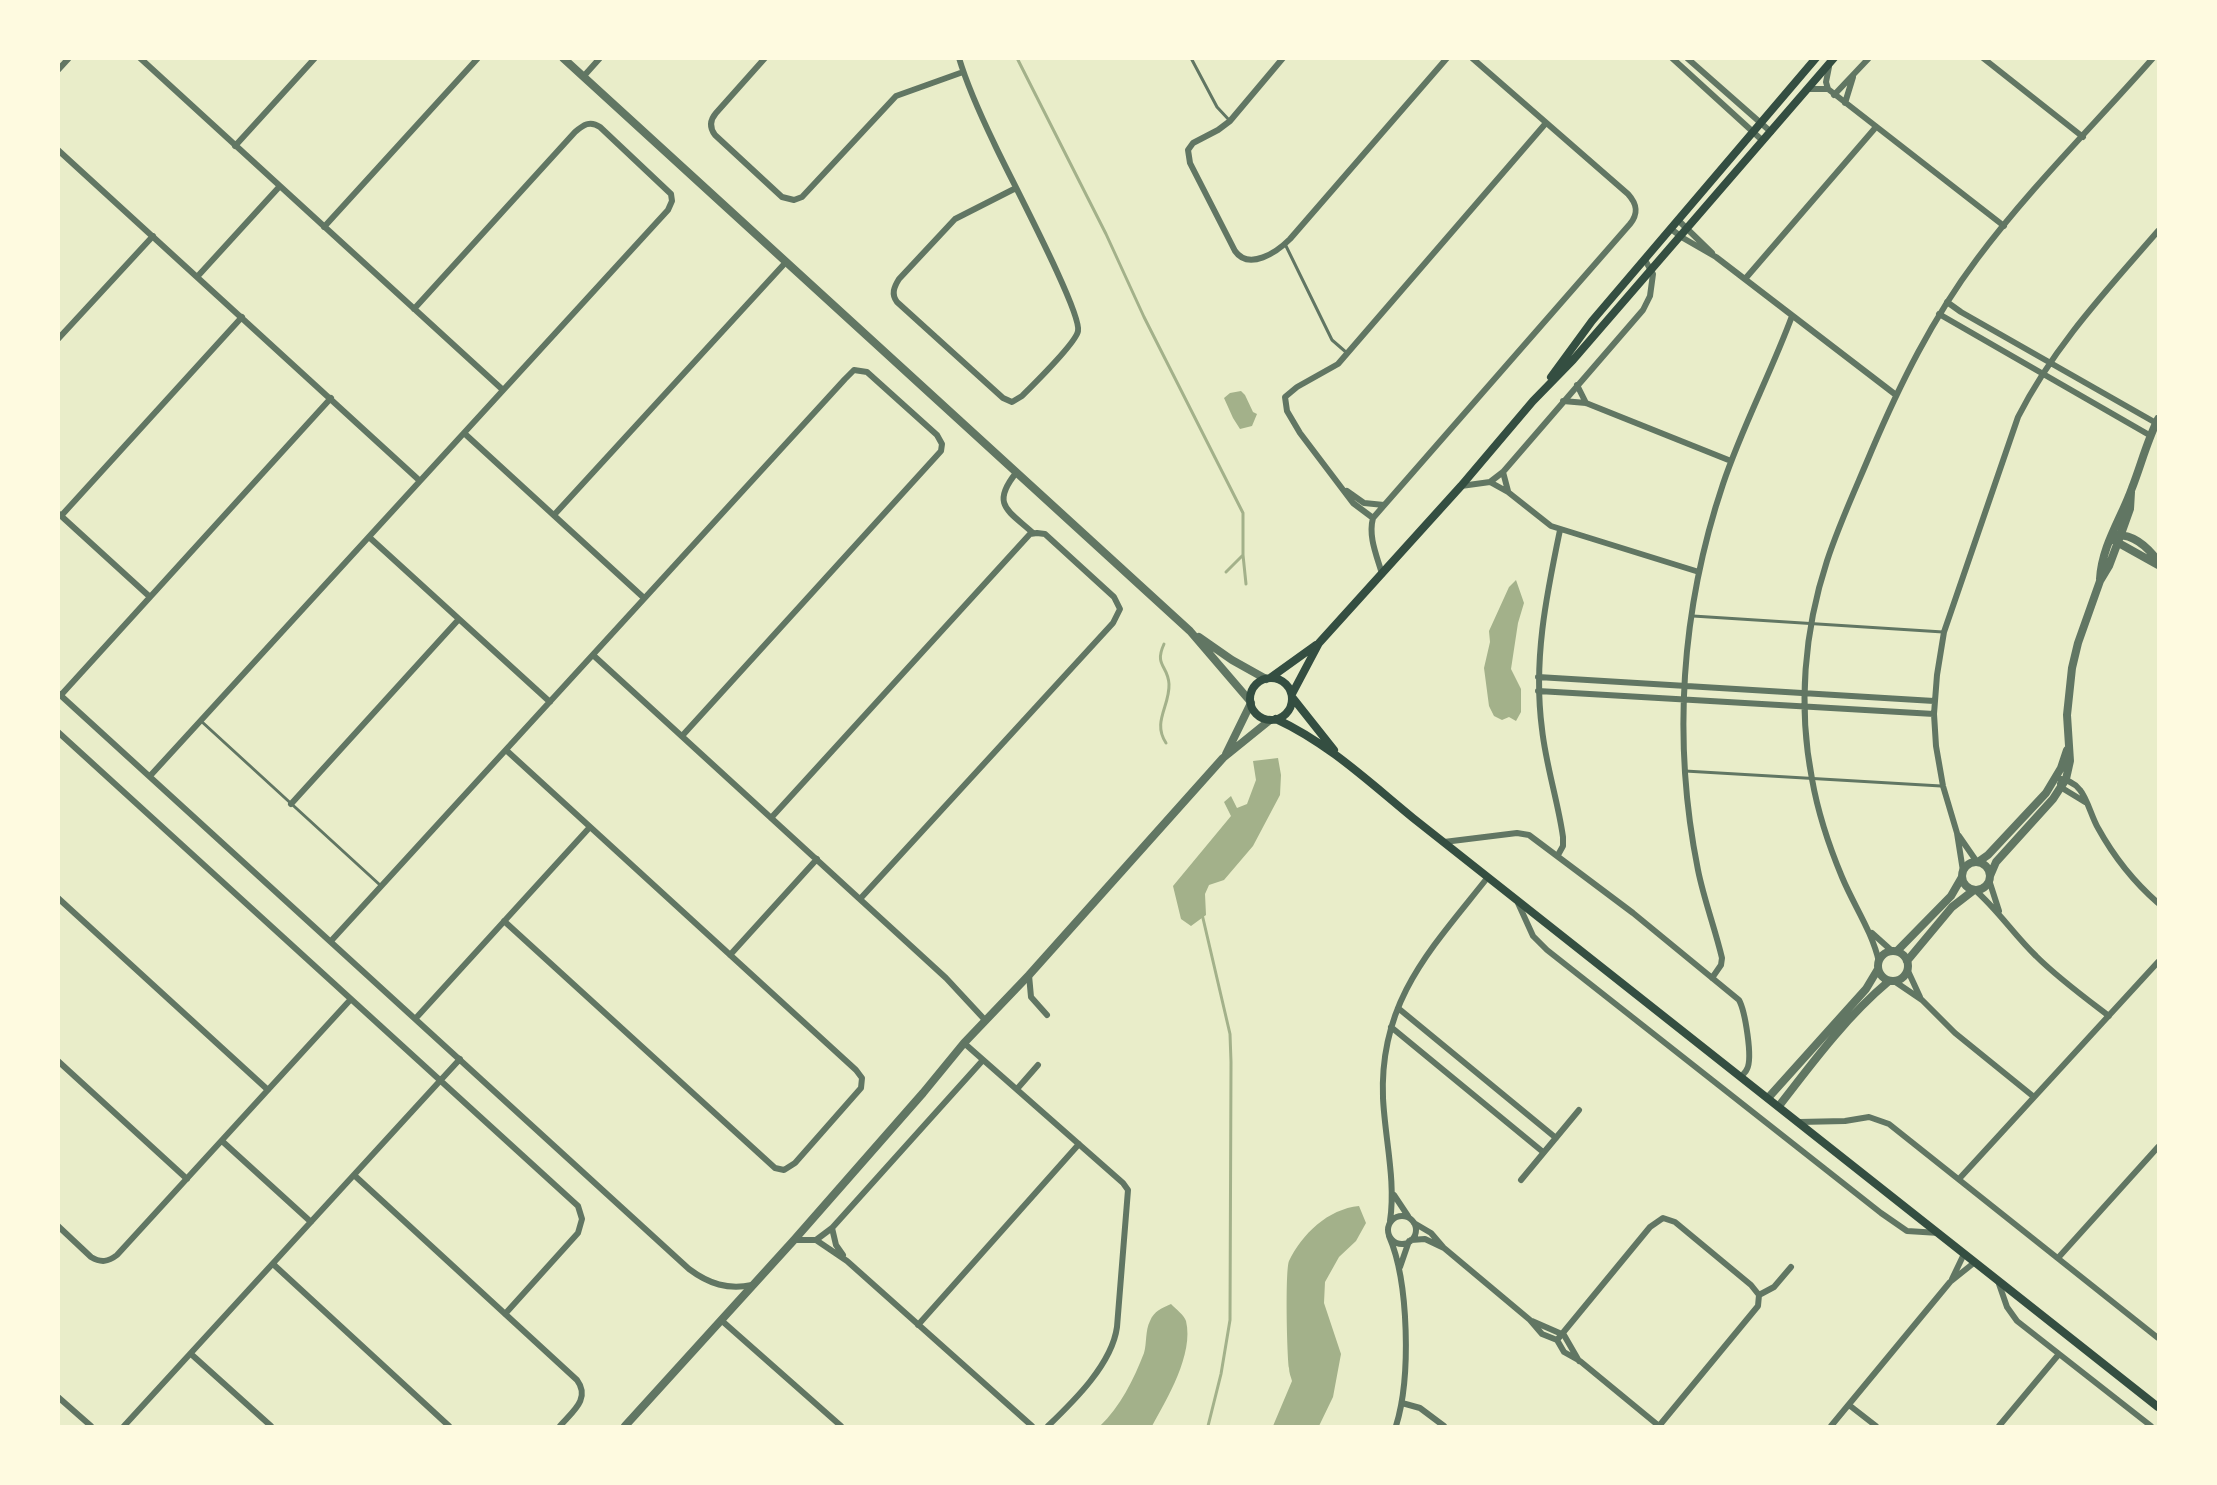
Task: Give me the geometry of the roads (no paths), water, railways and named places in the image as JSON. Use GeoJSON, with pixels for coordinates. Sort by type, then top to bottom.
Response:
{"type":"FeatureCollection","features":[{"type":"Feature","properties":{"kind":"main road"},"geometry":{"type":"LineString","coordinates":[[1273,720],[1287,713],[1292,695],[1319,644],[1461,486],[1533,401],[1592,321],[1816,58]]}},
{"type":"Feature","properties":{"kind":"main road"},"geometry":{"type":"LineString","coordinates":[[1533,401],[1573,360],[1832,61]]}},
{"type":"Feature","properties":{"kind":"main road"},"geometry":{"type":"LineString","coordinates":[[1319,644],[1252,689],[1250,702],[1257,715],[1307,735],[1340,757],[1488,877],[2158,1407]]}},
{"type":"Feature","properties":{"kind":"main road"},"geometry":{"type":"LineString","coordinates":[[1268,678],[1283,682],[1340,757]]}},
{"type":"Feature","properties":{"kind":"street"},"geometry":{"type":"LineString","coordinates":[[58,70],[69,58]]}},
{"type":"Feature","properties":{"kind":"street"},"geometry":{"type":"LineString","coordinates":[[140,58],[503,390]]}},
{"type":"Feature","properties":{"kind":"street"},"geometry":{"type":"LineString","coordinates":[[146,64],[151,58]]}},
{"type":"Feature","properties":{"kind":"street"},"geometry":{"type":"LineString","coordinates":[[235,146],[315,58]]}},
{"type":"Feature","properties":{"kind":"street"},"geometry":{"type":"LineString","coordinates":[[324,227],[478,58]]}},
{"type":"Feature","properties":{"kind":"street"},"geometry":{"type":"LineString","coordinates":[[563,58],[1190,631],[1250,702],[1223,758]]}},
{"type":"Feature","properties":{"kind":"street"},"geometry":{"type":"LineString","coordinates":[[583,77],[600,58]]}},
{"type":"Feature","properties":{"kind":"street"},"geometry":{"type":"LineString","coordinates":[[765,58],[716,113],[711,121],[711,127],[723,143],[782,197],[790,200],[802,197],[896,96],[963,72]]}},
{"type":"Feature","properties":{"kind":"street"},"geometry":{"type":"LineString","coordinates":[[959,58],[982,118],[1016,188],[1066,292],[1079,328],[1071,343],[1022,396],[1012,402],[1003,398],[897,302],[894,290],[899,279],[954,219],[1016,188]]}},
{"type":"Feature","properties":{"kind":"street"},"geometry":{"type":"LineString","coordinates":[[1283,58],[1230,121],[1218,130],[1193,142],[1188,150],[1190,163],[1241,258],[1253,261],[1285,244],[1447,58]]}},
{"type":"Feature","properties":{"kind":"street"},"geometry":{"type":"LineString","coordinates":[[1382,574],[1372,539],[1373,519],[1635,217],[1636,208],[1628,194],[1472,58]]}},
{"type":"Feature","properties":{"kind":"street"},"geometry":{"type":"LineString","coordinates":[[1672,58],[1763,141]]}},
{"type":"Feature","properties":{"kind":"street"},"geometry":{"type":"LineString","coordinates":[[1687,58],[1771,132]]}},
{"type":"Feature","properties":{"kind":"street"},"geometry":{"type":"LineString","coordinates":[[1834,95],[1869,58]]}},
{"type":"Feature","properties":{"kind":"street"},"geometry":{"type":"LineString","coordinates":[[1983,58],[2083,136]]}},
{"type":"Feature","properties":{"kind":"street"},"geometry":{"type":"LineString","coordinates":[[2034,1097],[1962,1040],[1922,1000],[1882,976],[1869,930],[1855,905],[1823,826],[1812,779],[1804,694],[1811,624],[1819,586],[1833,543],[1896,395],[1947,302],[2004,226],[2153,58]]}},
{"type":"Feature","properties":{"kind":"street"},"geometry":{"type":"LineString","coordinates":[[1832,61],[1826,75],[1828,89],[1834,95],[2004,226]]}},
{"type":"Feature","properties":{"kind":"street"},"geometry":{"type":"LineString","coordinates":[[1845,104],[1853,77]]}},
{"type":"Feature","properties":{"kind":"street"},"geometry":{"type":"LineString","coordinates":[[1808,89],[1828,89]]}},
{"type":"Feature","properties":{"kind":"street"},"geometry":{"type":"LineString","coordinates":[[150,776],[668,210],[672,201],[669,191],[600,127],[591,123],[584,124],[414,309]]}},
{"type":"Feature","properties":{"kind":"street"},"geometry":{"type":"LineString","coordinates":[[1373,519],[1358,509],[1300,433],[1284,401],[1290,391],[1333,368],[1546,123]]}},
{"type":"Feature","properties":{"kind":"street"},"geometry":{"type":"LineString","coordinates":[[1745,279],[1876,127]]}},
{"type":"Feature","properties":{"kind":"street"},"geometry":{"type":"LineString","coordinates":[[60,155],[153,236],[420,481]]}},
{"type":"Feature","properties":{"kind":"street"},"geometry":{"type":"LineString","coordinates":[[197,277],[280,186]]}},
{"type":"Feature","properties":{"kind":"street"},"geometry":{"type":"LineString","coordinates":[[1678,221],[1716,257],[1896,395]]}},
{"type":"Feature","properties":{"kind":"street"},"geometry":{"type":"LineString","coordinates":[[1671,229],[1680,237],[1716,257]]}},
{"type":"Feature","properties":{"kind":"street"},"geometry":{"type":"LineString","coordinates":[[2109,1016],[2045,964],[2015,933],[1999,911],[1975,890],[1964,884],[1957,833],[1943,786],[1936,746],[1934,701],[1944,632],[2018,417],[2050,362],[2087,313],[2158,231]]}},
{"type":"Feature","properties":{"kind":"street"},"geometry":{"type":"LineString","coordinates":[[58,339],[153,236]]}},
{"type":"Feature","properties":{"kind":"street"},"geometry":{"type":"LineString","coordinates":[[1461,486],[1490,482],[1503,472],[1646,304],[1652,284],[1652,269],[1645,260]]}},
{"type":"Feature","properties":{"kind":"street"},"geometry":{"type":"LineString","coordinates":[[554,515],[786,262]]}},
{"type":"Feature","properties":{"kind":"street"},"geometry":{"type":"LineString","coordinates":[[1947,302],[2157,421],[2131,492],[2101,563],[2100,580]]}},
{"type":"Feature","properties":{"kind":"street"},"geometry":{"type":"LineString","coordinates":[[1940,314],[2151,436]]}},
{"type":"Feature","properties":{"kind":"street"},"geometry":{"type":"LineString","coordinates":[[1713,978],[1722,958],[1698,871],[1684,771],[1683,700],[1691,616],[1698,572],[1731,461],[1792,316]]}},
{"type":"Feature","properties":{"kind":"street"},"geometry":{"type":"LineString","coordinates":[[150,597],[60,515],[242,317]]}},
{"type":"Feature","properties":{"kind":"street"},"geometry":{"type":"LineString","coordinates":[[331,941],[844,379],[854,370],[867,372],[937,435],[942,444],[941,452],[682,736]]}},
{"type":"Feature","properties":{"kind":"street"},"geometry":{"type":"LineString","coordinates":[[1577,386],[1586,403]]}},
{"type":"Feature","properties":{"kind":"street"},"geometry":{"type":"LineString","coordinates":[[331,399],[60,694],[689,1269],[717,1284],[737,1288],[752,1285]]}},
{"type":"Feature","properties":{"kind":"street"},"geometry":{"type":"LineString","coordinates":[[1563,401],[1586,403],[1731,461]]}},
{"type":"Feature","properties":{"kind":"street"},"geometry":{"type":"LineString","coordinates":[[464,433],[644,598]]}},
{"type":"Feature","properties":{"kind":"street"},"geometry":{"type":"LineString","coordinates":[[1503,472],[1508,492]]}},
{"type":"Feature","properties":{"kind":"street"},"geometry":{"type":"LineString","coordinates":[[860,899],[1113,623],[1120,612],[1117,600],[1045,534],[1033,533],[1004,504],[1004,489],[1016,473]]}},
{"type":"Feature","properties":{"kind":"street"},"geometry":{"type":"LineString","coordinates":[[1490,482],[1508,492],[1543,522],[1560,530],[1698,572]]}},
{"type":"Feature","properties":{"kind":"street"},"geometry":{"type":"LineString","coordinates":[[1344,489],[1364,503],[1384,505]]}},
{"type":"Feature","properties":{"kind":"street"},"geometry":{"type":"LineString","coordinates":[[1907,961],[1952,907],[1975,890],[1985,886],[2003,854],[2062,788],[2067,779],[2070,760],[2067,715],[2072,668],[2078,643],[2100,580],[2109,566],[2130,509],[2131,492]]}},
{"type":"Feature","properties":{"kind":"street"},"geometry":{"type":"LineString","coordinates":[[1558,855],[1563,846],[1563,837],[1543,741],[1538,677],[1543,618],[1560,530]]}},
{"type":"Feature","properties":{"kind":"street"},"geometry":{"type":"LineString","coordinates":[[771,818],[1033,533]]}},
{"type":"Feature","properties":{"kind":"street"},"geometry":{"type":"LineString","coordinates":[[2111,537],[2121,534],[2144,546],[2158,563]]}},
{"type":"Feature","properties":{"kind":"street"},"geometry":{"type":"LineString","coordinates":[[369,537],[550,702]]}},
{"type":"Feature","properties":{"kind":"street"},"geometry":{"type":"LineString","coordinates":[[2111,537],[2118,544],[2158,563]]}},
{"type":"Feature","properties":{"kind":"street"},"geometry":{"type":"LineString","coordinates":[[291,804],[459,619]]}},
{"type":"Feature","properties":{"kind":"street"},"geometry":{"type":"LineString","coordinates":[[1190,631],[1232,660],[1268,678]]}},
{"type":"Feature","properties":{"kind":"street"},"geometry":{"type":"LineString","coordinates":[[592,655],[946,978],[985,1020]]}},
{"type":"Feature","properties":{"kind":"street"},"geometry":{"type":"LineString","coordinates":[[1538,677],[1934,701]]}},
{"type":"Feature","properties":{"kind":"street"},"geometry":{"type":"LineString","coordinates":[[1538,691],[1934,714]]}},
{"type":"Feature","properties":{"kind":"street"},"geometry":{"type":"LineString","coordinates":[[625,1426],[794,1240],[923,1094],[964,1043],[1029,975],[1223,758],[1273,720]]}},
{"type":"Feature","properties":{"kind":"street"},"geometry":{"type":"LineString","coordinates":[[58,732],[578,1206],[582,1219],[578,1233],[505,1314]]}},
{"type":"Feature","properties":{"kind":"street"},"geometry":{"type":"LineString","coordinates":[[58,744],[64,738]]}},
{"type":"Feature","properties":{"kind":"street"},"geometry":{"type":"LineString","coordinates":[[1768,1098],[1866,989],[1882,955],[1894,951],[1951,896],[1968,864],[1977,862],[2000,842],[2046,793],[2056,778],[2068,746]]}},
{"type":"Feature","properties":{"kind":"street"},"geometry":{"type":"LineString","coordinates":[[504,921],[771,1165],[784,1170],[795,1163],[862,1085],[862,1078],[856,1070],[506,750]]}},
{"type":"Feature","properties":{"kind":"street"},"geometry":{"type":"LineString","coordinates":[[2056,778],[2067,779],[2079,788],[2111,850],[2128,873],[2158,903]]}},
{"type":"Feature","properties":{"kind":"street"},"geometry":{"type":"LineString","coordinates":[[2056,778],[2062,788],[2085,802]]}},
{"type":"Feature","properties":{"kind":"street"},"geometry":{"type":"LineString","coordinates":[[416,1018],[590,827]]}},
{"type":"Feature","properties":{"kind":"street"},"geometry":{"type":"LineString","coordinates":[[1444,842],[1524,833],[1534,837],[1558,855],[1733,994],[1743,1007],[1749,1061],[1748,1068],[1741,1077]]}},
{"type":"Feature","properties":{"kind":"street"},"geometry":{"type":"LineString","coordinates":[[1957,833],[1977,862],[1986,866],[1999,911]]}},
{"type":"Feature","properties":{"kind":"street"},"geometry":{"type":"LineString","coordinates":[[730,955],[817,859]]}},
{"type":"Feature","properties":{"kind":"street"},"geometry":{"type":"LineString","coordinates":[[1396,1426],[1401,1403],[1406,1344],[1400,1268],[1388,1226],[1393,1195],[1383,1082],[1384,1062],[1391,1027],[1405,989],[1420,964],[1488,877]]}},
{"type":"Feature","properties":{"kind":"street"},"geometry":{"type":"LineString","coordinates":[[58,898],[268,1090]]}},
{"type":"Feature","properties":{"kind":"street"},"geometry":{"type":"LineString","coordinates":[[1517,900],[1528,928],[1538,941],[1896,1225],[1912,1233],[1939,1233]]}},
{"type":"Feature","properties":{"kind":"street"},"geometry":{"type":"LineString","coordinates":[[1869,930],[1894,951],[1903,955],[1922,1000]]}},
{"type":"Feature","properties":{"kind":"street"},"geometry":{"type":"LineString","coordinates":[[1959,1179],[2158,962]]}},
{"type":"Feature","properties":{"kind":"street"},"geometry":{"type":"LineString","coordinates":[[1779,1106],[1831,1041],[1872,997],[1892,981],[1901,979],[1908,971]]}},
{"type":"Feature","properties":{"kind":"street"},"geometry":{"type":"LineString","coordinates":[[1029,975],[1031,997],[1047,1015]]}},
{"type":"Feature","properties":{"kind":"street"},"geometry":{"type":"LineString","coordinates":[[58,1226],[91,1257],[104,1262],[111,1259],[351,999]]}},
{"type":"Feature","properties":{"kind":"street"},"geometry":{"type":"LineString","coordinates":[[1398,1008],[1556,1138]]}},
{"type":"Feature","properties":{"kind":"street"},"geometry":{"type":"LineString","coordinates":[[1391,1027],[1543,1152]]}},
{"type":"Feature","properties":{"kind":"street"},"geometry":{"type":"LineString","coordinates":[[964,1043],[1079,1143],[1128,1190],[1118,1327],[1113,1344],[1106,1361],[1048,1426]]}},
{"type":"Feature","properties":{"kind":"street"},"geometry":{"type":"LineString","coordinates":[[124,1426],[460,1059]]}},
{"type":"Feature","properties":{"kind":"street"},"geometry":{"type":"LineString","coordinates":[[816,1240],[832,1228],[983,1060]]}},
{"type":"Feature","properties":{"kind":"street"},"geometry":{"type":"LineString","coordinates":[[58,1061],[187,1179]]}},
{"type":"Feature","properties":{"kind":"street"},"geometry":{"type":"LineString","coordinates":[[1017,1089],[1038,1065]]}},
{"type":"Feature","properties":{"kind":"street"},"geometry":{"type":"LineString","coordinates":[[1521,1180],[1579,1110]]}},
{"type":"Feature","properties":{"kind":"street"},"geometry":{"type":"LineString","coordinates":[[1799,1122],[1877,1118],[1889,1124],[2158,1338]]}},
{"type":"Feature","properties":{"kind":"street"},"geometry":{"type":"LineString","coordinates":[[222,1141],[311,1222]]}},
{"type":"Feature","properties":{"kind":"street"},"geometry":{"type":"LineString","coordinates":[[918,1325],[1079,1143]]}},
{"type":"Feature","properties":{"kind":"street"},"geometry":{"type":"LineString","coordinates":[[2058,1258],[2158,1147]]}},
{"type":"Feature","properties":{"kind":"street"},"geometry":{"type":"LineString","coordinates":[[2151,1156],[2158,1162]]}},
{"type":"Feature","properties":{"kind":"street"},"geometry":{"type":"LineString","coordinates":[[354,1175],[581,1386],[582,1399],[560,1426]]}},
{"type":"Feature","properties":{"kind":"street"},"geometry":{"type":"LineString","coordinates":[[1393,1195],[1411,1220],[1416,1232],[1410,1241],[1400,1268]]}},
{"type":"Feature","properties":{"kind":"street"},"geometry":{"type":"LineString","coordinates":[[1390,1221],[1401,1215],[1431,1233],[1444,1248],[1530,1320],[1542,1334],[1557,1340],[1564,1352],[1580,1361],[1659,1426],[1754,1311],[1759,1303],[1759,1295],[1751,1285],[1675,1222],[1663,1218],[1650,1227],[1557,1340]]}},
{"type":"Feature","properties":{"kind":"street"},"geometry":{"type":"LineString","coordinates":[[832,1228],[836,1245],[847,1261]]}},
{"type":"Feature","properties":{"kind":"street"},"geometry":{"type":"LineString","coordinates":[[1389,1236],[1400,1244],[1425,1239],[1444,1248]]}},
{"type":"Feature","properties":{"kind":"street"},"geometry":{"type":"LineString","coordinates":[[794,1240],[816,1240],[847,1261],[1032,1426]]}},
{"type":"Feature","properties":{"kind":"street"},"geometry":{"type":"LineString","coordinates":[[1831,1426],[1950,1282],[1964,1254]]}},
{"type":"Feature","properties":{"kind":"street"},"geometry":{"type":"LineString","coordinates":[[1950,1282],[1976,1262]]}},
{"type":"Feature","properties":{"kind":"street"},"geometry":{"type":"LineString","coordinates":[[273,1264],[449,1426]]}},
{"type":"Feature","properties":{"kind":"street"},"geometry":{"type":"LineString","coordinates":[[1759,1295],[1774,1287],[1791,1267]]}},
{"type":"Feature","properties":{"kind":"street"},"geometry":{"type":"LineString","coordinates":[[1998,1281],[2007,1307],[2014,1318],[2151,1426]]}},
{"type":"Feature","properties":{"kind":"street"},"geometry":{"type":"LineString","coordinates":[[721,1320],[841,1426]]}},
{"type":"Feature","properties":{"kind":"street"},"geometry":{"type":"LineString","coordinates":[[1530,1320],[1562,1334],[1580,1361]]}},
{"type":"Feature","properties":{"kind":"street"},"geometry":{"type":"LineString","coordinates":[[191,1354],[271,1426]]}},
{"type":"Feature","properties":{"kind":"street"},"geometry":{"type":"LineString","coordinates":[[1999,1426],[2059,1354]]}},
{"type":"Feature","properties":{"kind":"street"},"geometry":{"type":"LineString","coordinates":[[58,1397],[91,1426]]}},
{"type":"Feature","properties":{"kind":"street"},"geometry":{"type":"LineString","coordinates":[[1401,1403],[1420,1408],[1444,1426]]}},
{"type":"Feature","properties":{"kind":"street"},"geometry":{"type":"LineString","coordinates":[[1849,1405],[1876,1426]]}},
{"type":"Feature","properties":{"kind":"lane"},"geometry":{"type":"LineString","coordinates":[[1191,58],[1217,107],[1230,121]]}},
{"type":"Feature","properties":{"kind":"lane"},"geometry":{"type":"LineString","coordinates":[[1285,244],[1332,340],[1347,353]]}},
{"type":"Feature","properties":{"kind":"lane"},"geometry":{"type":"LineString","coordinates":[[1691,616],[1944,632]]}},
{"type":"Feature","properties":{"kind":"lane"},"geometry":{"type":"LineString","coordinates":[[201,721],[381,886]]}},
{"type":"Feature","properties":{"kind":"lane"},"geometry":{"type":"LineString","coordinates":[[1684,771],[1943,786]]}},
{"type":"Feature","properties":{"kind":"waterway"},"geometry":{"type":"LineString","coordinates":[[1017,58],[1243,513],[1246,584]]}},
{"type":"Feature","properties":{"kind":"waterway"},"geometry":{"type":"LineString","coordinates":[[1226,572],[1243,555]]}},
{"type":"Feature","properties":{"kind":"waterway"},"geometry":{"type":"LineString","coordinates":[[1164,644],[1160,657],[1168,678],[1169,692],[1161,728],[1166,743]]}},
{"type":"Feature","properties":{"kind":"waterway"},"geometry":{"type":"LineString","coordinates":[[1202,914],[1230,1034],[1231,1062],[1230,1320],[1221,1374],[1208,1426]]}}]}
